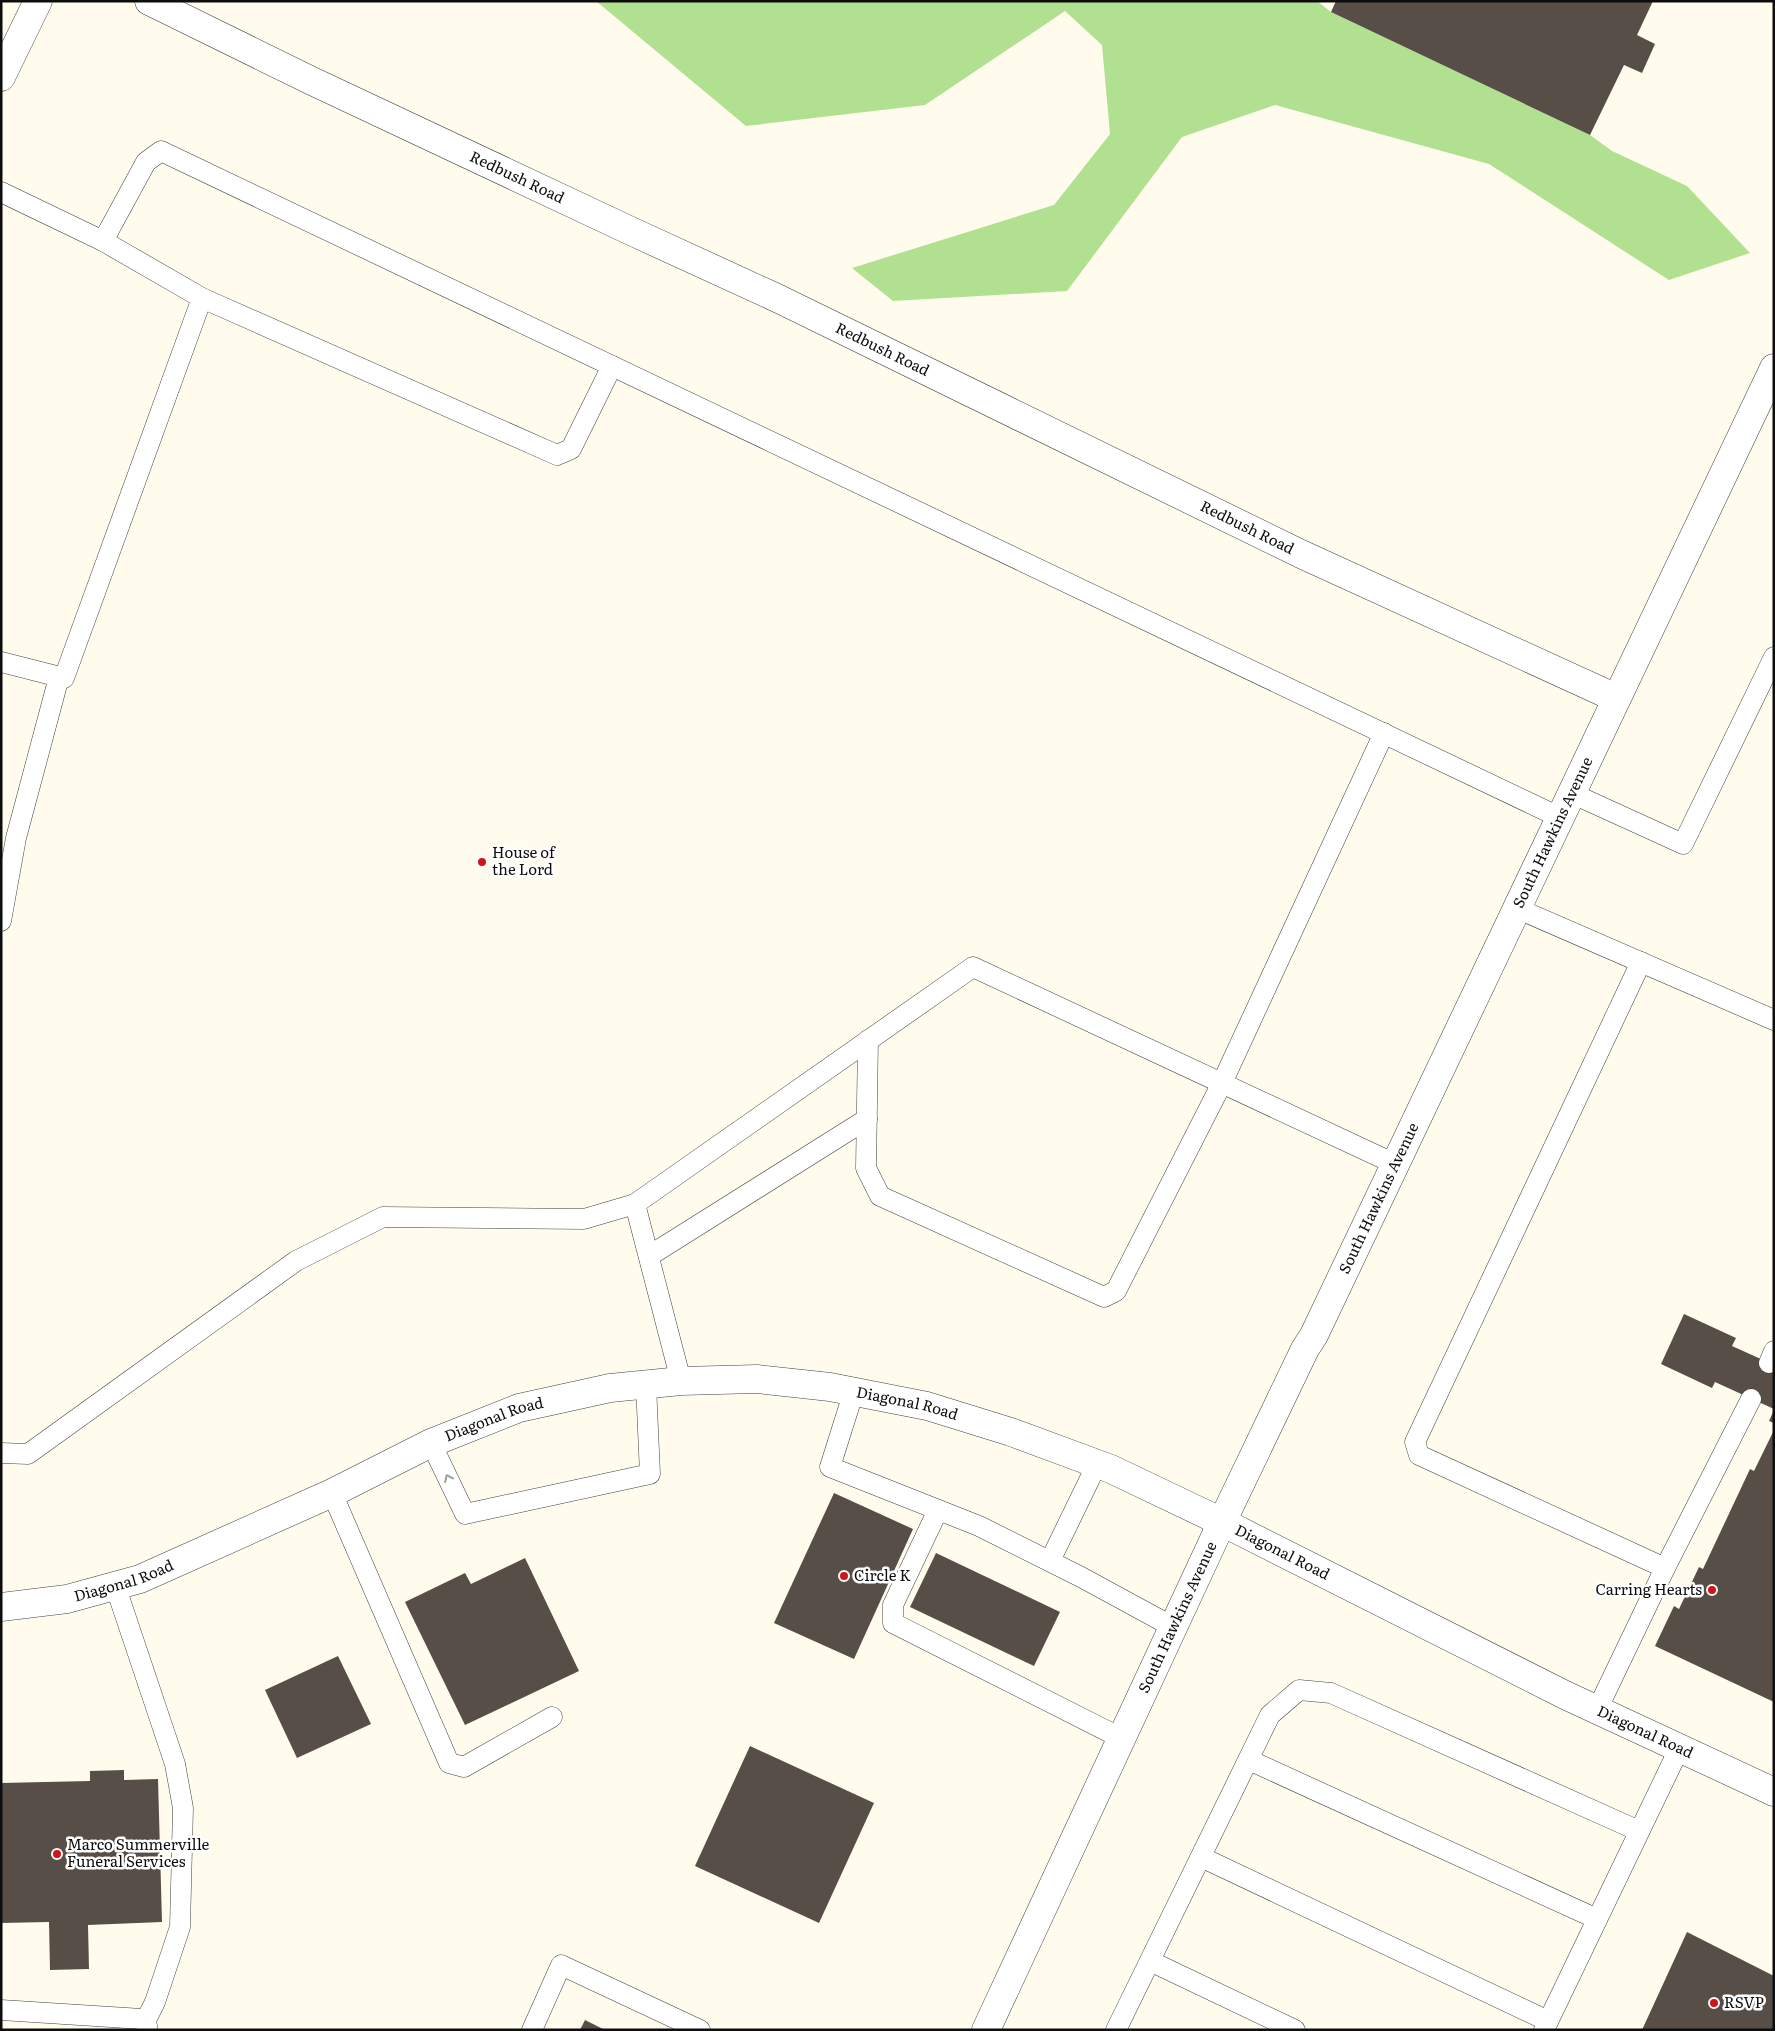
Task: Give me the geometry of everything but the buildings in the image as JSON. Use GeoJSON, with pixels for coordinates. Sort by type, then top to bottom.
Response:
{"type":"FeatureCollection","features":[{"type":"Feature","properties":{"kind":"street"},"geometry":{"type":"LineString","coordinates":[[1,77],[38,1]]}},
{"type":"Feature","properties":{"kind":"street","name":"Redbush Road"},"geometry":{"type":"LineString","coordinates":[[149,1],[312,81],[788,304],[1301,554],[1616,698]]}},
{"type":"Feature","properties":{"kind":"street","name":"South Hawkins Avenue"},"geometry":{"type":"LineString","coordinates":[[986,2030],[1222,1522],[1314,1335],[1774,368]]}},
{"type":"Feature","properties":{"kind":"street","name":"Diagonal Road"},"geometry":{"type":"LineString","coordinates":[[1,1607],[67,1599],[140,1579],[332,1493],[431,1443],[520,1408],[610,1388],[682,1381],[758,1379],[830,1386],[927,1406],[1011,1432],[1097,1464],[1222,1522],[1597,1710],[1774,1792]]}},
{"type":"Feature","properties":{"kind":"lane"},"geometry":{"type":"LineString","coordinates":[[103,241],[146,162],[161,151],[1559,817]]}},
{"type":"Feature","properties":{"kind":"lane"},"geometry":{"type":"LineString","coordinates":[[1,192],[103,241],[202,298],[556,455],[572,449],[612,366]]}},
{"type":"Feature","properties":{"kind":"lane"},"geometry":{"type":"LineString","coordinates":[[1,662],[64,678],[202,298]]}},
{"type":"Feature","properties":{"kind":"lane"},"geometry":{"type":"LineString","coordinates":[[1571,793],[1683,844],[1768,683],[1774,657]]}},
{"type":"Feature","properties":{"kind":"lane"},"geometry":{"type":"LineString","coordinates":[[1,921],[16,838],[59,677]]}},
{"type":"Feature","properties":{"kind":"lane"},"geometry":{"type":"LineString","coordinates":[[868,1040],[866,1168],[880,1196],[1104,1297],[1116,1291],[1222,1083],[1384,733]]}},
{"type":"Feature","properties":{"kind":"lane"},"geometry":{"type":"LineString","coordinates":[[1516,908],[1774,1020]]}},
{"type":"Feature","properties":{"kind":"lane"},"geometry":{"type":"LineString","coordinates":[[1641,962],[1415,1442],[1419,1455],[1665,1568]]}},
{"type":"Feature","properties":{"kind":"lane"},"geometry":{"type":"LineString","coordinates":[[1,1454],[28,1454],[296,1261],[383,1217],[584,1219],[635,1204],[973,967],[1395,1164]]}},
{"type":"Feature","properties":{"kind":"lane"},"geometry":{"type":"LineString","coordinates":[[649,1256],[867,1119]]}},
{"type":"Feature","properties":{"kind":"lane"},"geometry":{"type":"LineString","coordinates":[[635,1204],[682,1381]]}},
{"type":"Feature","properties":{"kind":"lane"},"geometry":{"type":"LineString","coordinates":[[431,1443],[465,1514],[650,1474],[646,1385]]}},
{"type":"Feature","properties":{"kind":"lane"},"geometry":{"type":"LineString","coordinates":[[854,1391],[830,1467],[979,1526],[1050,1561],[1173,1627]]}},
{"type":"Feature","properties":{"kind":"lane"},"geometry":{"type":"LineString","coordinates":[[1597,1710],[1665,1568],[1751,1399]]}},
{"type":"Feature","properties":{"kind":"lane"},"geometry":{"type":"LineString","coordinates":[[1050,1561],[1097,1464]]}},
{"type":"Feature","properties":{"kind":"lane"},"geometry":{"type":"LineString","coordinates":[[332,1493],[449,1763],[464,1767],[552,1717]]}},
{"type":"Feature","properties":{"kind":"lane"},"geometry":{"type":"LineString","coordinates":[[938,1510],[894,1605],[893,1623],[1121,1738]]}},
{"type":"Feature","properties":{"kind":"lane"},"geometry":{"type":"LineString","coordinates":[[115,1585],[175,1764],[183,1808],[180,1927],[146,2026]]}},
{"type":"Feature","properties":{"kind":"lane"},"geometry":{"type":"LineString","coordinates":[[1116,2030],[1270,1716],[1299,1690],[1331,1693],[1640,1831]]}},
{"type":"Feature","properties":{"kind":"lane"},"geometry":{"type":"LineString","coordinates":[[1201,1857],[1546,2025],[1679,1749]]}},
{"type":"Feature","properties":{"kind":"lane"},"geometry":{"type":"LineString","coordinates":[[1249,1760],[1597,1918]]}},
{"type":"Feature","properties":{"kind":"lane"},"geometry":{"type":"LineString","coordinates":[[1150,1961],[1295,2030]]}},
{"type":"Feature","properties":{"kind":"lane"},"geometry":{"type":"LineString","coordinates":[[532,2030],[561,1965],[700,2030]]}},
{"type":"Feature","properties":{"kind":"lane"},"geometry":{"type":"LineString","coordinates":[[1,2010],[142,2019],[146,2026]]}},
{"type":"Feature","properties":{"kind":"green space"},"geometry":{"type":"Polygon","coordinates":[[[596,1],[1317,1],[1331,12],[1590,135],[1612,151],[1687,186],[1750,253],[1669,280],[1489,164],[1275,105],[1182,137],[1067,291],[893,301],[852,268],[1054,205],[1110,134],[1102,45],[1065,11],[925,105],[746,126],[596,1]]]}},
{"type":"Feature","properties":{"kind":"place","name":"House of the Lord"},"geometry":{"type":"Point","coordinates":[482,862]}},
{"type":"Feature","properties":{"kind":"place","name":"Circle K"},"geometry":{"type":"Point","coordinates":[844,1576]}},
{"type":"Feature","properties":{"kind":"place","name":"Carring Hearts"},"geometry":{"type":"Point","coordinates":[1712,1590]}},
{"type":"Feature","properties":{"kind":"place","name":"Marco Summerville Funeral Services"},"geometry":{"type":"Point","coordinates":[57,1854]}},
{"type":"Feature","properties":{"kind":"place","name":"RSVP"},"geometry":{"type":"Point","coordinates":[1714,2003]}}]}
